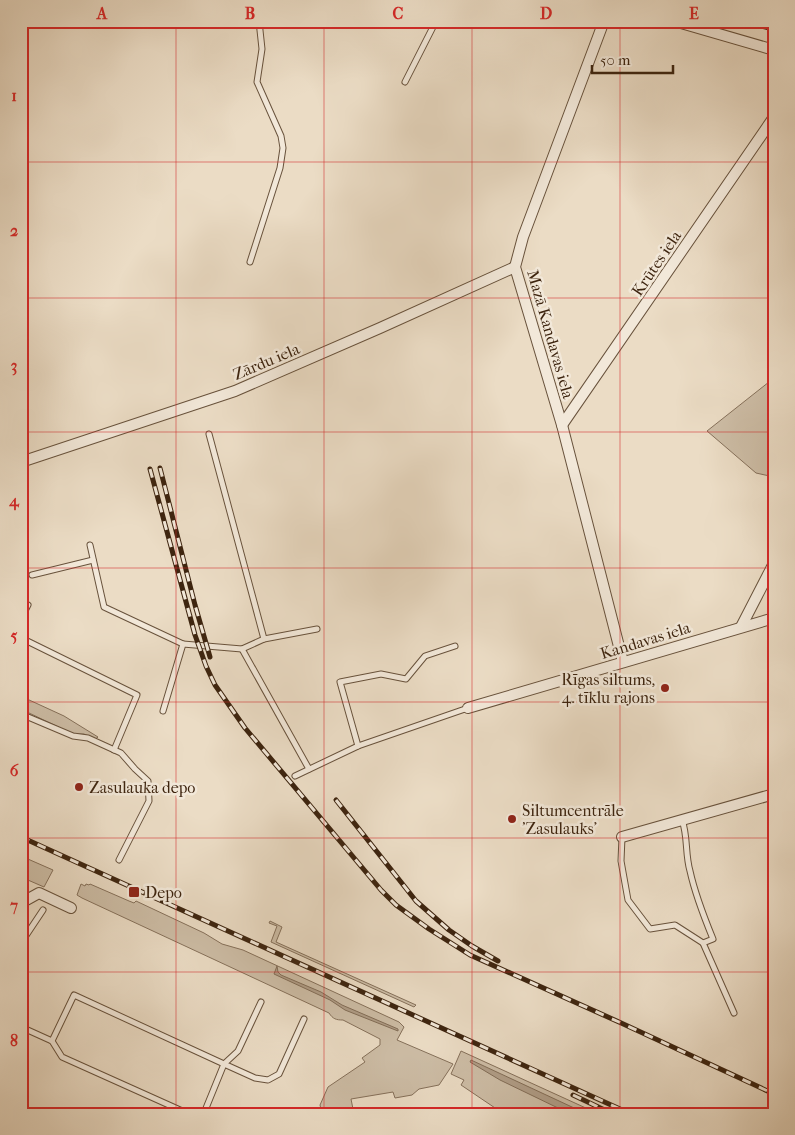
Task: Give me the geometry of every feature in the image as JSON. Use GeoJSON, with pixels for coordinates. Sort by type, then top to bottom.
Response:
{"type":"FeatureCollection","features":[{"type":"Feature","properties":{"kind":"main road"},"geometry":{"type":"LineString","coordinates":[[766,21],[774,23]]}},
{"type":"Feature","properties":{"kind":"street","name":"Mazā Kandavas iela"},"geometry":{"type":"LineString","coordinates":[[604,21],[523,237],[515,267],[562,425],[623,662]]}},
{"type":"Feature","properties":{"kind":"street"},"geometry":{"type":"LineString","coordinates":[[674,21],[774,50]]}},
{"type":"Feature","properties":{"kind":"street","name":"Krūtes iela"},"geometry":{"type":"LineString","coordinates":[[562,425],[774,116]]}},
{"type":"Feature","properties":{"kind":"street","name":"Zārdu iela"},"geometry":{"type":"LineString","coordinates":[[21,462],[235,391],[515,267]]}},
{"type":"Feature","properties":{"kind":"street"},"geometry":{"type":"LineString","coordinates":[[741,627],[774,563]]}},
{"type":"Feature","properties":{"kind":"street","name":"Kandavas iela"},"geometry":{"type":"LineString","coordinates":[[468,708],[774,618]]}},
{"type":"Feature","properties":{"kind":"street"},"geometry":{"type":"LineString","coordinates":[[622,837],[774,794]]}},
{"type":"Feature","properties":{"kind":"street"},"geometry":{"type":"LineString","coordinates":[[21,903],[39,893],[71,908]]}},
{"type":"Feature","properties":{"kind":"lane"},"geometry":{"type":"LineString","coordinates":[[250,262],[280,168],[283,148],[279,131],[257,82],[262,49],[260,21]]}},
{"type":"Feature","properties":{"kind":"lane"},"geometry":{"type":"LineString","coordinates":[[405,82],[436,21]]}},
{"type":"Feature","properties":{"kind":"lane"},"geometry":{"type":"LineString","coordinates":[[209,434],[264,639]]}},
{"type":"Feature","properties":{"kind":"lane"},"geometry":{"type":"LineString","coordinates":[[90,545],[104,607],[183,644],[242,648],[264,639],[317,629]]}},
{"type":"Feature","properties":{"kind":"lane"},"geometry":{"type":"LineString","coordinates":[[32,575],[93,560]]}},
{"type":"Feature","properties":{"kind":"lane"},"geometry":{"type":"LineString","coordinates":[[21,619],[28,605]]}},
{"type":"Feature","properties":{"kind":"lane"},"geometry":{"type":"LineString","coordinates":[[21,638],[138,695],[114,750]]}},
{"type":"Feature","properties":{"kind":"lane"},"geometry":{"type":"LineString","coordinates":[[163,711],[183,644]]}},
{"type":"Feature","properties":{"kind":"lane"},"geometry":{"type":"LineString","coordinates":[[358,746],[340,682],[381,674],[406,679],[425,656],[455,646]]}},
{"type":"Feature","properties":{"kind":"lane"},"geometry":{"type":"LineString","coordinates":[[242,648],[309,769]]}},
{"type":"Feature","properties":{"kind":"lane"},"geometry":{"type":"LineString","coordinates":[[295,776],[358,746],[468,708]]}},
{"type":"Feature","properties":{"kind":"lane"},"geometry":{"type":"LineString","coordinates":[[21,714],[73,736],[88,738],[121,753],[148,781],[149,800],[119,860]]}},
{"type":"Feature","properties":{"kind":"lane"},"geometry":{"type":"LineString","coordinates":[[682,820],[686,831],[686,847],[690,870],[702,912],[713,939],[703,944]]}},
{"type":"Feature","properties":{"kind":"lane"},"geometry":{"type":"LineString","coordinates":[[622,837],[621,861],[628,900],[650,929],[675,925],[703,944],[734,1013]]}},
{"type":"Feature","properties":{"kind":"lane"},"geometry":{"type":"LineString","coordinates":[[21,943],[43,910]]}},
{"type":"Feature","properties":{"kind":"lane"},"geometry":{"type":"LineString","coordinates":[[52,1041],[74,995],[255,1078],[268,1080],[279,1074],[304,1019]]}},
{"type":"Feature","properties":{"kind":"lane"},"geometry":{"type":"LineString","coordinates":[[195,1114],[204,1113],[224,1064],[238,1051],[260,1002]]}},
{"type":"Feature","properties":{"kind":"lane"},"geometry":{"type":"LineString","coordinates":[[21,1028],[52,1041],[62,1057],[189,1114]]}},
{"type":"Feature","properties":{"kind":"shaded area"},"geometry":{"type":"Polygon","coordinates":[[[774,378],[774,477],[756,473],[707,431],[774,378]]]}},
{"type":"Feature","properties":{"kind":"shaded area"},"geometry":{"type":"Polygon","coordinates":[[[24,699],[64,716],[98,737],[94,739],[84,734],[73,734],[21,709],[21,703],[24,699]]]}},
{"type":"Feature","properties":{"kind":"shaded area"},"geometry":{"type":"Polygon","coordinates":[[[21,856],[53,870],[44,887],[21,877],[21,856]]]}},
{"type":"Feature","properties":{"kind":"shaded area"},"geometry":{"type":"Polygon","coordinates":[[[81,884],[85,886],[90,884],[134,903],[136,901],[204,933],[222,944],[243,950],[399,1022],[404,1027],[397,1040],[453,1064],[439,1085],[419,1089],[412,1095],[395,1098],[393,1092],[351,1099],[354,1114],[322,1114],[320,1105],[328,1087],[365,1062],[362,1058],[380,1045],[380,1039],[343,1020],[335,1019],[329,1013],[82,898],[77,895],[81,884]]]}},
{"type":"Feature","properties":{"kind":"shaded area"},"geometry":{"type":"Polygon","coordinates":[[[270,921],[282,927],[276,942],[416,1005],[414,1007],[271,942],[277,926],[269,923],[270,921]]]}},
{"type":"Feature","properties":{"kind":"shaded area"},"geometry":{"type":"Polygon","coordinates":[[[277,966],[278,972],[281,975],[321,992],[342,1005],[398,1029],[398,1031],[345,1010],[330,1000],[274,974],[277,966]]]}},
{"type":"Feature","properties":{"kind":"shaded area"},"geometry":{"type":"Polygon","coordinates":[[[461,1051],[599,1114],[504,1114],[461,1085],[464,1080],[451,1074],[461,1051]]]}},
{"type":"Feature","properties":{"kind":"shaded area"},"geometry":{"type":"Polygon","coordinates":[[[471,1060],[587,1114],[571,1114],[558,1108],[500,1080],[470,1062],[471,1060]]]}},
{"type":"Feature","properties":{"kind":"railway"},"geometry":{"type":"LineString","coordinates":[[160,468],[210,657]]}},
{"type":"Feature","properties":{"kind":"railway"},"geometry":{"type":"LineString","coordinates":[[150,469],[195,635],[215,685],[245,728],[381,890],[396,905],[470,955],[774,1094]]}},
{"type":"Feature","properties":{"kind":"railway"},"geometry":{"type":"LineString","coordinates":[[336,800],[416,901],[449,930],[498,961]]}},
{"type":"Feature","properties":{"kind":"railway"},"geometry":{"type":"LineString","coordinates":[[21,837],[631,1114]]}},
{"type":"Feature","properties":{"kind":"railway"},"geometry":{"type":"LineString","coordinates":[[573,1095],[613,1114]]}},
{"type":"Feature","properties":{"kind":"place","name":"Rīgas siltums, 4. tīklu rajons"},"geometry":{"type":"Point","coordinates":[665,688]}},
{"type":"Feature","properties":{"kind":"place","name":"Zasulauka depo"},"geometry":{"type":"Point","coordinates":[79,787]}},
{"type":"Feature","properties":{"kind":"place","name":"Siltumcentrāle 'Zasulauks'"},"geometry":{"type":"Point","coordinates":[512,819]}},
{"type":"Feature","properties":{"kind":"place","name":"Depo"},"geometry":{"type":"Point","coordinates":[134,892]}}]}
